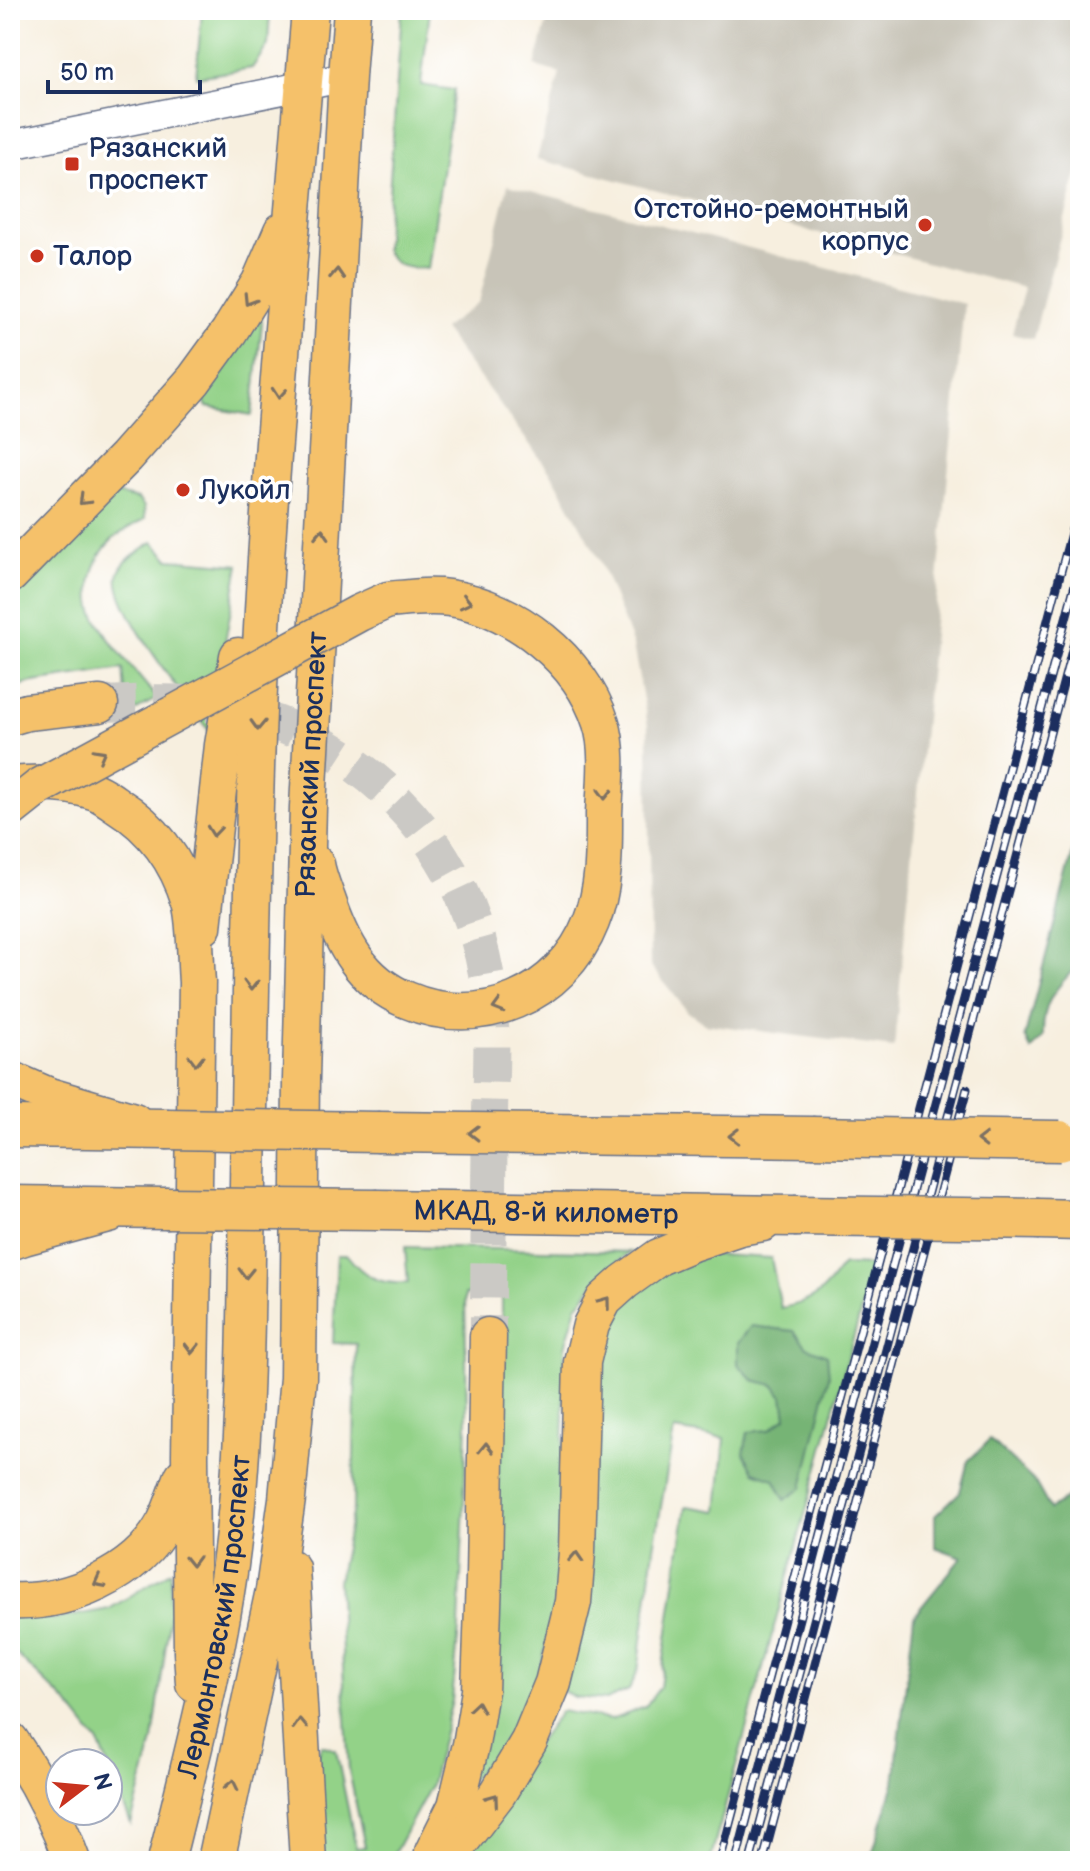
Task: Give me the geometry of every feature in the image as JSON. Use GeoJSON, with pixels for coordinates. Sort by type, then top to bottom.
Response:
{"type":"FeatureCollection","features":[{"type":"Feature","properties":{"kind":"highway"},"geometry":{"type":"LineString","coordinates":[[10,1127],[1070,1141]]}},
{"type":"Feature","properties":{"kind":"highway","name":"МКАД, 8-й километр"},"geometry":{"type":"LineString","coordinates":[[10,1206],[1080,1220]]}},
{"type":"Feature","properties":{"kind":"main road","name":"Рязанский проспект"},"geometry":{"type":"LineString","coordinates":[[245,1368],[257,736],[265,563],[310,10]]}},
{"type":"Feature","properties":{"kind":"main road","name":"Рязанский проспект"},"geometry":{"type":"LineString","coordinates":[[298,1378],[308,807],[352,10]]}},
{"type":"Feature","properties":{"kind":"main road"},"geometry":{"type":"LineString","coordinates":[[10,575],[126,457],[194,380],[260,282],[293,204]]}},
{"type":"Feature","properties":{"kind":"main road"},"geometry":{"type":"LineString","coordinates":[[197,982],[223,745],[244,622],[265,563]]}},
{"type":"Feature","properties":{"kind":"main road"},"geometry":{"type":"LineString","coordinates":[[10,810],[39,787],[359,613],[388,600],[419,596],[450,598],[508,617],[557,652],[589,698],[602,725],[605,753],[603,875],[591,922],[582,943],[550,979],[532,993],[489,1010],[465,1013],[442,1011],[398,997],[361,968],[337,928],[317,871],[308,807]]}},
{"type":"Feature","properties":{"kind":"main road"},"geometry":{"type":"LineString","coordinates":[[10,717],[27,712],[100,704]]}},
{"type":"Feature","properties":{"kind":"main road"},"geometry":{"type":"LineString","coordinates":[[10,785],[42,782],[98,793],[143,823],[161,843],[180,875],[191,905],[197,982],[190,1455],[192,1652],[198,1729]]}},
{"type":"Feature","properties":{"kind":"main road"},"geometry":{"type":"LineString","coordinates":[[10,1079],[49,1096],[166,1129]]}},
{"type":"Feature","properties":{"kind":"main road"},"geometry":{"type":"LineString","coordinates":[[10,1242],[105,1215],[165,1208]]}},
{"type":"Feature","properties":{"kind":"main road"},"geometry":{"type":"LineString","coordinates":[[446,1861],[498,1793],[529,1741],[553,1683],[573,1602],[582,1362],[591,1325],[604,1300],[659,1257],[740,1227],[794,1216]]}},
{"type":"Feature","properties":{"kind":"main road"},"geometry":{"type":"LineString","coordinates":[[429,1861],[456,1806],[480,1691],[488,1336]]}},
{"type":"Feature","properties":{"kind":"main road","name":"Лермонтовский проспект"},"geometry":{"type":"LineString","coordinates":[[166,1861],[220,1630],[232,1549],[245,1368]]}},
{"type":"Feature","properties":{"kind":"main road","name":"Лермонтовский проспект"},"geometry":{"type":"LineString","coordinates":[[216,1861],[274,1590],[287,1499],[298,1378]]}},
{"type":"Feature","properties":{"kind":"main road"},"geometry":{"type":"LineString","coordinates":[[10,1601],[45,1600],[78,1592],[131,1561],[144,1550],[165,1522],[190,1455]]}},
{"type":"Feature","properties":{"kind":"main road"},"geometry":{"type":"LineString","coordinates":[[287,1499],[308,1859]]}},
{"type":"Feature","properties":{"kind":"main road"},"geometry":{"type":"LineString","coordinates":[[10,1740],[45,1797],[63,1854]]}},
{"type":"Feature","properties":{"kind":"main road"},"geometry":{"type":"LineString","coordinates":[[10,1782],[31,1819],[63,1854]]}},
{"type":"Feature","properties":{"kind":"street"},"geometry":{"type":"LineString","coordinates":[[10,145],[347,77]]}},
{"type":"Feature","properties":{"kind":"shaded area","name":"Отстойно-ремонтный корпус"},"geometry":{"type":"Polygon","coordinates":[[[550,10],[1080,10],[1080,162],[1033,339],[1012,334],[1024,288],[537,159],[560,73],[535,66],[550,10]]]}},
{"type":"Feature","properties":{"kind":"shaded area"},"geometry":{"type":"Polygon","coordinates":[[[508,185],[964,304],[894,1048],[705,1024],[688,1012],[650,965],[648,726],[633,645],[600,561],[552,474],[443,329],[479,302],[508,185]]]}},
{"type":"Feature","properties":{"kind":"green space"},"geometry":{"type":"Polygon","coordinates":[[[202,10],[270,10],[268,45],[252,68],[196,77],[202,10]]]}},
{"type":"Feature","properties":{"kind":"green space"},"geometry":{"type":"Polygon","coordinates":[[[402,10],[430,10],[421,85],[454,90],[428,269],[398,264],[385,250],[402,10]]]}},
{"type":"Feature","properties":{"kind":"green space"},"geometry":{"type":"Polygon","coordinates":[[[260,310],[262,323],[252,415],[207,407],[203,398],[206,385],[260,310]]]}},
{"type":"Feature","properties":{"kind":"green space"},"geometry":{"type":"Polygon","coordinates":[[[112,493],[138,499],[144,507],[145,519],[120,533],[101,553],[91,588],[92,607],[102,628],[157,698],[127,716],[123,669],[27,683],[10,689],[10,595],[112,493]]]}},
{"type":"Feature","properties":{"kind":"green space"},"geometry":{"type":"Polygon","coordinates":[[[153,542],[169,559],[239,565],[209,731],[154,655],[119,590],[118,576],[123,565],[153,542]]]}},
{"type":"Feature","properties":{"kind":"green space"},"geometry":{"type":"Polygon","coordinates":[[[1080,825],[1078,965],[1052,997],[1045,1014],[1043,1037],[1031,1050],[1025,1036],[1080,825]]]}},
{"type":"Feature","properties":{"kind":"green space"},"geometry":{"type":"Polygon","coordinates":[[[405,1247],[631,1252],[602,1273],[577,1306],[565,1347],[561,1574],[536,1692],[499,1749],[467,1784],[502,1353],[502,1296],[465,1294],[467,1425],[459,1627],[452,1701],[430,1787],[390,1861],[322,1861],[318,1753],[322,1745],[336,1750],[356,1848],[365,1847],[349,1771],[338,1581],[353,1509],[356,1344],[333,1343],[337,1255],[347,1255],[373,1278],[389,1283],[408,1283],[405,1247]]]}},
{"type":"Feature","properties":{"kind":"green space"},"geometry":{"type":"Polygon","coordinates":[[[700,1254],[771,1258],[781,1308],[811,1299],[830,1283],[843,1265],[873,1266],[710,1861],[451,1861],[561,1711],[611,1720],[645,1707],[660,1687],[686,1506],[718,1511],[725,1438],[674,1430],[638,1671],[629,1690],[606,1700],[575,1697],[558,1689],[598,1330],[629,1288],[700,1254]]]}},
{"type":"Feature","properties":{"kind":"green space"},"geometry":{"type":"Polygon","coordinates":[[[751,1326],[794,1331],[807,1347],[827,1355],[829,1376],[802,1488],[785,1500],[774,1479],[754,1472],[744,1453],[748,1432],[769,1430],[786,1417],[783,1396],[773,1385],[753,1380],[738,1364],[738,1343],[751,1326]]]}},
{"type":"Feature","properties":{"kind":"green space"},"geometry":{"type":"Polygon","coordinates":[[[990,1440],[1035,1482],[1050,1509],[1078,1490],[1080,1460],[1080,1861],[870,1861],[894,1783],[914,1616],[962,1557],[935,1547],[935,1516],[960,1492],[968,1461],[990,1440]]]}},
{"type":"Feature","properties":{"kind":"green space"},"geometry":{"type":"Polygon","coordinates":[[[171,1571],[170,1614],[153,1741],[131,1824],[124,1806],[124,1747],[101,1747],[68,1704],[10,1648],[10,1614],[55,1619],[109,1609],[171,1571]]]}},
{"type":"Feature","properties":{"kind":"tunnel"},"geometry":{"type":"LineString","coordinates":[[100,704],[163,702],[210,705],[275,722],[320,743],[361,769],[397,801],[428,837],[454,878],[473,924],[486,973],[490,1007],[488,1336]]}},
{"type":"Feature","properties":{"kind":"railway"},"geometry":{"type":"LineString","coordinates":[[720,1861],[1080,499]]}},
{"type":"Feature","properties":{"kind":"railway"},"geometry":{"type":"LineString","coordinates":[[736,1861],[1080,566]]}},
{"type":"Feature","properties":{"kind":"railway"},"geometry":{"type":"LineString","coordinates":[[750,1861],[1080,620]]}},
{"type":"Feature","properties":{"kind":"railway"},"geometry":{"type":"LineString","coordinates":[[763,1861],[967,1089]]}},
{"type":"Feature","properties":{"kind":"place","name":"Рязанский проспект"},"geometry":{"type":"Point","coordinates":[72,164]}},
{"type":"Feature","properties":{"kind":"place","name":"Отстойно-ремонтный корпус"},"geometry":{"type":"Point","coordinates":[925,225]}},
{"type":"Feature","properties":{"kind":"place","name":"Талор"},"geometry":{"type":"Point","coordinates":[37,256]}},
{"type":"Feature","properties":{"kind":"place","name":"Лукойл"},"geometry":{"type":"Point","coordinates":[183,490]}}]}
